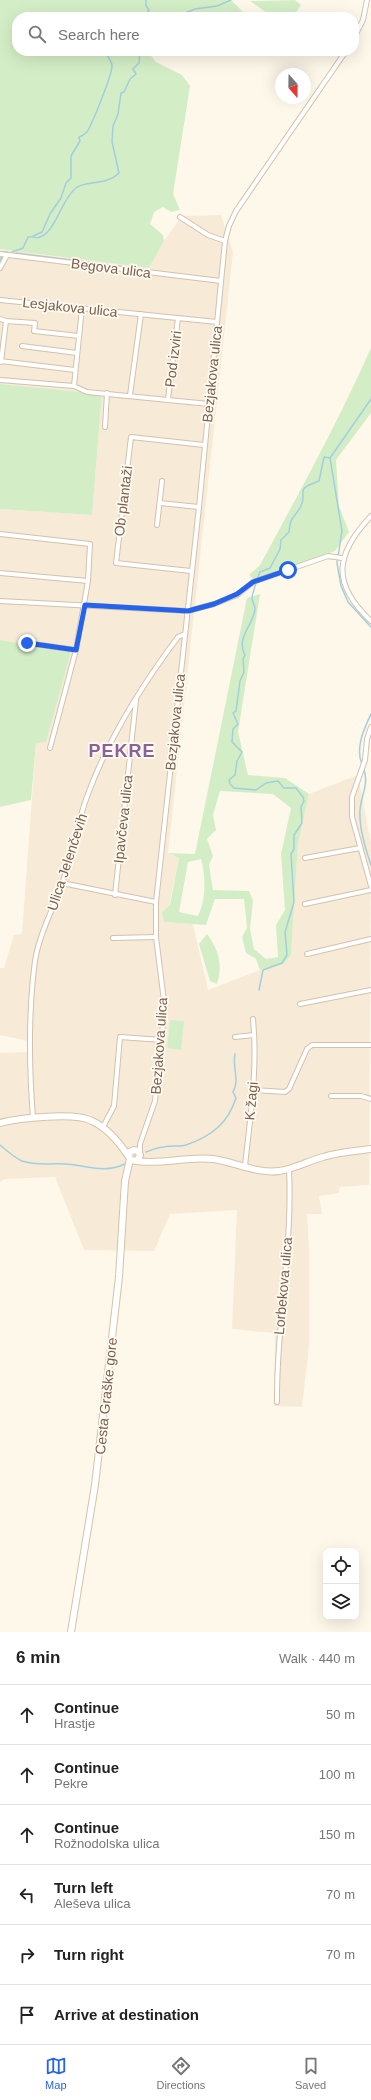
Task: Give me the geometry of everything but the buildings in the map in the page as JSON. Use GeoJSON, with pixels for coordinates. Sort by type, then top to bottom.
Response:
{"type":"FeatureCollection","features":[{"type":"Feature","properties":{"kind":"street"},"geometry":{"type":"LineString","coordinates":[[359,28],[363,20],[367,0]]}},
{"type":"Feature","properties":{"kind":"street","name":"Bezjakova ulica"},"geometry":{"type":"LineString","coordinates":[[135,1156],[155,1101],[162,1040],[164,1001],[156,937],[156,902],[199,507],[225,241],[229,226],[236,211],[343,56]]}},
{"type":"Feature","properties":{"kind":"street"},"geometry":{"type":"LineString","coordinates":[[180,217],[203,232],[225,241]]}},
{"type":"Feature","properties":{"kind":"street"},"geometry":{"type":"LineString","coordinates":[[0,268],[3,255]]}},
{"type":"Feature","properties":{"kind":"street","name":"Begova ulica"},"geometry":{"type":"LineString","coordinates":[[3,255],[221,281]]}},
{"type":"Feature","properties":{"kind":"street","name":"Lesjakova ulica"},"geometry":{"type":"LineString","coordinates":[[0,300],[218,322]]}},
{"type":"Feature","properties":{"kind":"street"},"geometry":{"type":"LineString","coordinates":[[74,386],[82,308]]}},
{"type":"Feature","properties":{"kind":"street"},"geometry":{"type":"LineString","coordinates":[[130,395],[141,314]]}},
{"type":"Feature","properties":{"kind":"street","name":"Pod izviri"},"geometry":{"type":"LineString","coordinates":[[168,399],[178,318]]}},
{"type":"Feature","properties":{"kind":"street"},"geometry":{"type":"LineString","coordinates":[[0,320],[35,323],[34,331],[79,336]]}},
{"type":"Feature","properties":{"kind":"street"},"geometry":{"type":"LineString","coordinates":[[6,321],[1,362],[75,370]]}},
{"type":"Feature","properties":{"kind":"street"},"geometry":{"type":"LineString","coordinates":[[22,346],[77,353]]}},
{"type":"Feature","properties":{"kind":"street"},"geometry":{"type":"LineString","coordinates":[[0,380],[74,386],[87,392],[130,395],[209,404]]}},
{"type":"Feature","properties":{"kind":"street"},"geometry":{"type":"LineString","coordinates":[[105,427],[107,393]]}},
{"type":"Feature","properties":{"kind":"street","name":"Ob plantaži"},"geometry":{"type":"LineString","coordinates":[[191,571],[116,563],[131,437],[204,445]]}},
{"type":"Feature","properties":{"kind":"street"},"geometry":{"type":"LineString","coordinates":[[157,525],[162,481]]}},
{"type":"Feature","properties":{"kind":"street"},"geometry":{"type":"LineString","coordinates":[[160,503],[199,507]]}},
{"type":"Feature","properties":{"kind":"street"},"geometry":{"type":"LineString","coordinates":[[371,516],[359,529],[340,557],[342,573],[348,593],[371,621]]}},
{"type":"Feature","properties":{"kind":"street"},"geometry":{"type":"LineString","coordinates":[[0,534],[90,544],[85,605],[76,650],[50,748]]}},
{"type":"Feature","properties":{"kind":"street"},"geometry":{"type":"LineString","coordinates":[[0,601],[188,611],[199,609],[225,600],[237,594],[253,582],[328,556],[340,557]]}},
{"type":"Feature","properties":{"kind":"street"},"geometry":{"type":"LineString","coordinates":[[0,573],[88,581]]}},
{"type":"Feature","properties":{"kind":"street","name":"Ulica Jelenčevih"},"geometry":{"type":"LineString","coordinates":[[33,1118],[30,1076],[30,1041],[35,960],[62,883],[88,795],[97,772],[136,695],[178,637],[185,634]]}},
{"type":"Feature","properties":{"kind":"street"},"geometry":{"type":"LineString","coordinates":[[27,643],[76,650]]}},
{"type":"Feature","properties":{"kind":"street","name":"Ipavčeva ulica"},"geometry":{"type":"LineString","coordinates":[[115,895],[136,695]]}},
{"type":"Feature","properties":{"kind":"street"},"geometry":{"type":"LineString","coordinates":[[371,727],[367,739],[363,766],[352,797],[352,817],[371,886]]}},
{"type":"Feature","properties":{"kind":"street"},"geometry":{"type":"LineString","coordinates":[[305,858],[360,848]]}},
{"type":"Feature","properties":{"kind":"street"},"geometry":{"type":"LineString","coordinates":[[62,883],[115,895],[156,902]]}},
{"type":"Feature","properties":{"kind":"street"},"geometry":{"type":"LineString","coordinates":[[305,904],[371,890]]}},
{"type":"Feature","properties":{"kind":"street"},"geometry":{"type":"LineString","coordinates":[[113,938],[156,937]]}},
{"type":"Feature","properties":{"kind":"street"},"geometry":{"type":"LineString","coordinates":[[307,954],[371,939]]}},
{"type":"Feature","properties":{"kind":"street"},"geometry":{"type":"LineString","coordinates":[[300,1004],[371,990]]}},
{"type":"Feature","properties":{"kind":"street","name":"K žagi"},"geometry":{"type":"LineString","coordinates":[[245,1166],[253,1090],[254,1035],[252,1019]]}},
{"type":"Feature","properties":{"kind":"street"},"geometry":{"type":"LineString","coordinates":[[235,1037],[254,1035]]}},
{"type":"Feature","properties":{"kind":"street"},"geometry":{"type":"LineString","coordinates":[[103,1127],[114,1106],[120,1037],[162,1040]]}},
{"type":"Feature","properties":{"kind":"street"},"geometry":{"type":"LineString","coordinates":[[253,1090],[285,1092],[289,1089],[307,1048],[312,1046],[371,1045]]}},
{"type":"Feature","properties":{"kind":"street"},"geometry":{"type":"LineString","coordinates":[[331,1096],[361,1096],[371,1099]]}},
{"type":"Feature","properties":{"kind":"street"},"geometry":{"type":"LineString","coordinates":[[0,1123],[33,1118],[83,1118],[91,1120],[103,1127],[122,1147],[135,1156],[161,1163],[168,1161],[213,1159],[261,1171],[278,1172],[289,1170],[324,1156],[371,1149]]}},
{"type":"Feature","properties":{"kind":"street","name":"Cesta Graške gore"},"geometry":{"type":"LineString","coordinates":[[71,1632],[92,1509],[102,1431],[119,1277],[126,1173],[135,1156]]}},
{"type":"Feature","properties":{"kind":"street","name":"Lorbekova ulica"},"geometry":{"type":"LineString","coordinates":[[277,1402],[279,1329],[288,1222],[289,1170]]}},
{"type":"Feature","properties":{"kind":"shaded area"},"geometry":{"type":"Polygon","coordinates":[[[221,215],[233,252],[168,853],[179,858],[169,906],[164,922],[193,924],[208,990],[260,970],[284,964],[291,955],[298,844],[309,794],[358,775],[371,844],[369,1185],[339,1187],[339,1193],[319,1196],[322,1214],[307,1214],[309,1251],[309,1345],[302,1407],[274,1406],[275,1333],[232,1329],[237,1210],[170,1214],[154,1251],[84,1250],[55,1177],[5,1179],[0,1182],[0,1053],[27,1052],[28,1041],[0,1035],[0,968],[4,968],[14,935],[22,934],[36,743],[71,652],[0,640],[0,509],[92,515],[102,394],[0,384],[0,249],[149,268],[164,241],[182,216],[221,215]]]}},
{"type":"Feature","properties":{"kind":"green space"},"geometry":{"type":"Polygon","coordinates":[[[0,0],[231,0],[243,12],[12,12],[12,56],[151,56],[156,62],[182,75],[190,86],[173,194],[180,210],[171,212],[163,207],[154,212],[150,224],[163,235],[164,241],[149,268],[0,249],[0,0]]]}},
{"type":"Feature","properties":{"kind":"green space"},"geometry":{"type":"Polygon","coordinates":[[[295,0],[301,5],[296,12],[266,12],[250,1],[295,0]]]}},
{"type":"Feature","properties":{"kind":"green space"},"geometry":{"type":"Polygon","coordinates":[[[371,348],[371,413],[336,460],[339,506],[349,532],[335,551],[254,580],[249,575],[260,565],[332,430],[371,348]]]}},
{"type":"Feature","properties":{"kind":"green space"},"geometry":{"type":"Polygon","coordinates":[[[0,384],[102,394],[92,515],[0,509],[0,384]]]}},
{"type":"Feature","properties":{"kind":"green space"},"geometry":{"type":"Polygon","coordinates":[[[260,594],[238,732],[248,775],[285,778],[309,794],[298,844],[291,955],[284,964],[260,970],[256,959],[246,953],[242,937],[247,928],[244,899],[215,899],[206,925],[164,922],[162,912],[170,905],[179,858],[168,853],[195,854],[247,598],[260,594]],[[220,791],[213,815],[216,830],[207,839],[213,856],[209,865],[213,890],[249,891],[253,901],[250,929],[254,949],[266,959],[278,957],[276,925],[285,910],[281,854],[291,808],[273,794],[220,791]],[[201,859],[188,862],[179,912],[198,916],[201,909],[204,896],[204,874],[201,859]]]}},
{"type":"Feature","properties":{"kind":"green space"},"geometry":{"type":"Polygon","coordinates":[[[0,640],[71,652],[46,742],[36,743],[31,800],[0,807],[0,640]]]}},
{"type":"Feature","properties":{"kind":"green space"},"geometry":{"type":"Polygon","coordinates":[[[207,934],[219,958],[220,971],[217,984],[210,981],[199,944],[207,934]]]}},
{"type":"Feature","properties":{"kind":"green space"},"geometry":{"type":"Polygon","coordinates":[[[170,1020],[184,1021],[181,1050],[167,1048],[170,1020]]]}},
{"type":"Feature","properties":{"kind":"waterway"},"geometry":{"type":"LineString","coordinates":[[146,0],[146,6],[149,10],[147,12]]}},
{"type":"Feature","properties":{"kind":"waterway"},"geometry":{"type":"LineString","coordinates":[[188,12],[195,9],[217,6],[231,0]]}},
{"type":"Feature","properties":{"kind":"waterway"},"geometry":{"type":"LineString","coordinates":[[33,236],[42,232],[50,214],[61,198],[66,183],[71,178],[71,156],[80,141],[79,137],[86,133],[90,127],[109,78],[112,65],[108,56]]}},
{"type":"Feature","properties":{"kind":"waterway"},"geometry":{"type":"LineString","coordinates":[[12,252],[23,248],[28,237],[38,238],[45,234],[50,229],[67,199],[76,188],[85,184],[108,180],[119,173],[112,142],[113,126],[118,114],[121,93],[124,92],[130,79],[136,74],[133,69],[139,63],[140,56]]}},
{"type":"Feature","properties":{"kind":"waterway"},"geometry":{"type":"LineString","coordinates":[[0,262],[3,252],[7,252]]}},
{"type":"Feature","properties":{"kind":"waterway"},"geometry":{"type":"LineString","coordinates":[[16,253],[141,269]]}},
{"type":"Feature","properties":{"kind":"waterway"},"geometry":{"type":"LineString","coordinates":[[371,399],[330,458],[342,531],[337,563],[341,586],[348,602],[371,627]]}},
{"type":"Feature","properties":{"kind":"waterway"},"geometry":{"type":"LineString","coordinates":[[259,990],[263,970],[282,963],[287,955],[285,932],[294,902],[291,854],[294,849],[294,835],[302,823],[301,807],[304,801],[303,797],[296,788],[284,788],[278,781],[266,783],[256,790],[234,788],[230,784],[229,780],[235,775],[237,761],[242,752],[232,742],[233,729],[238,724],[233,713],[236,711],[240,681],[244,672],[243,659],[245,655],[242,642],[254,614],[255,607],[252,598],[260,572],[270,568],[280,549],[281,540],[289,532],[292,519],[301,506],[304,489],[319,481],[324,457],[330,458]]}},
{"type":"Feature","properties":{"kind":"waterway"},"geometry":{"type":"LineString","coordinates":[[362,764],[359,752],[361,739],[371,714]]}},
{"type":"Feature","properties":{"kind":"waterway"},"geometry":{"type":"LineString","coordinates":[[363,767],[366,778],[360,810],[360,823],[371,865]]}},
{"type":"Feature","properties":{"kind":"waterway"},"geometry":{"type":"LineString","coordinates":[[146,1152],[170,1146],[183,1146],[204,1137],[218,1128],[233,1107],[236,1098],[233,1092],[236,1083],[234,1064],[235,1054]]}},
{"type":"Feature","properties":{"kind":"waterway"},"geometry":{"type":"LineString","coordinates":[[0,1145],[19,1160],[33,1163],[65,1164],[102,1169],[117,1167],[125,1164]]}},
{"type":"Feature","properties":{"kind":"district","name":"PEKRE"},"geometry":{"type":"Point","coordinates":[122,751]}},
{"type":"Feature","properties":{"kind":"route"},"geometry":{"type":"LineString","coordinates":[[27,643],[76,650],[85,605],[188,611],[214,604],[237,594],[253,582],[288,570]]}}]}
